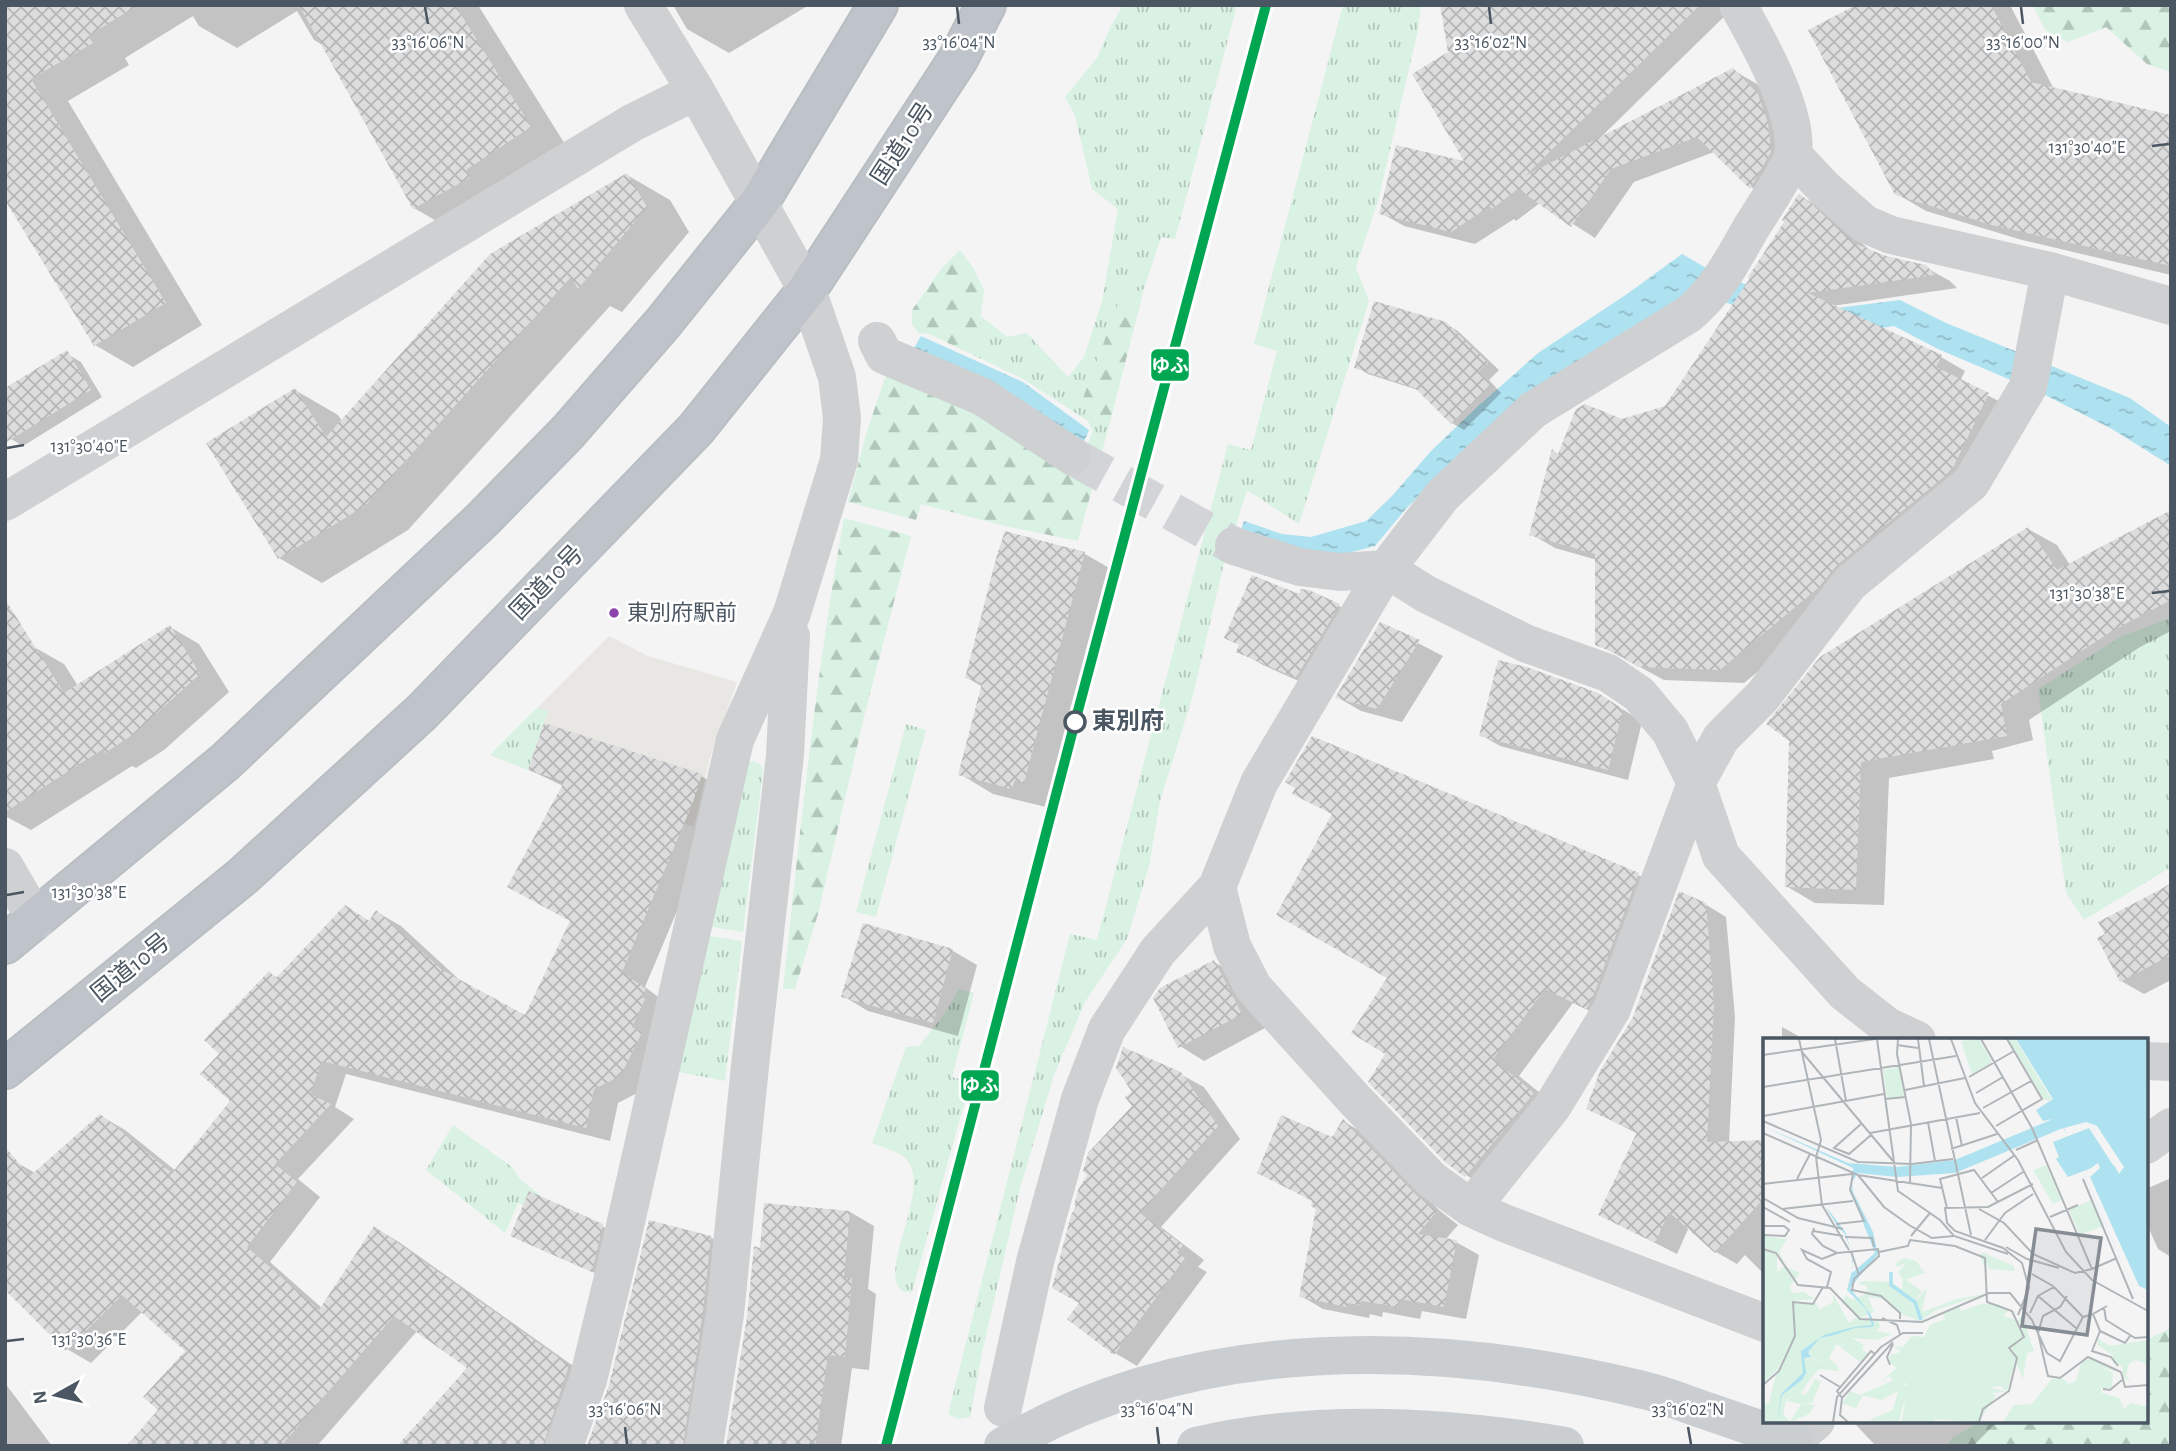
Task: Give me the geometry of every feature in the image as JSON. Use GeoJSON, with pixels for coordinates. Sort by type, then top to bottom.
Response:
{"type":"FeatureCollection","features":[{"type":"Feature","properties":{"kind":"highway"},"geometry":{"type":"LineString","coordinates":[[5,944],[225,762],[483,519],[568,432],[703,275],[758,203],[878,5]]}},
{"type":"Feature","properties":{"kind":"highway","name":"国道10号"},"geometry":{"type":"LineString","coordinates":[[5,1069],[243,876],[422,712],[696,429],[807,290],[957,60],[986,5]]}},
{"type":"Feature","properties":{"kind":"main road"},"geometry":{"type":"LineString","coordinates":[[1003,1446],[1102,1397],[1132,1388],[1213,1370],[1313,1356],[1401,1355],[1486,1362],[1645,1390],[1799,1436]]}},
{"type":"Feature","properties":{"kind":"main road"},"geometry":{"type":"LineString","coordinates":[[1196,1446],[1220,1440],[1317,1429],[1411,1427],[1506,1436],[1565,1446]]}},
{"type":"Feature","properties":{"kind":"street"},"geometry":{"type":"LineString","coordinates":[[564,1446],[588,1380],[618,1257],[735,740],[792,613],[839,460],[842,418],[838,377],[807,290],[696,91],[643,5]]}},
{"type":"Feature","properties":{"kind":"street"},"geometry":{"type":"LineString","coordinates":[[1003,1408],[1035,1262],[1080,1099],[1107,1029],[1158,951],[1217,887],[1259,783],[1386,569],[1442,496],[1533,410],[1689,314],[1716,286],[1793,155],[1790,119],[1782,96],[1768,60],[1738,5]]}},
{"type":"Feature","properties":{"kind":"street"},"geometry":{"type":"LineString","coordinates":[[5,502],[632,123],[696,91]]}},
{"type":"Feature","properties":{"kind":"street"},"geometry":{"type":"LineString","coordinates":[[1793,155],[1824,188],[1865,224],[1882,232],[2050,271],[2171,306]]}},
{"type":"Feature","properties":{"kind":"street"},"geometry":{"type":"LineString","coordinates":[[1471,1208],[1552,1107],[1612,1009],[1696,783],[1721,738],[1762,697],[1850,583],[1971,483],[2031,373],[2050,271]]}},
{"type":"Feature","properties":{"kind":"street"},"geometry":{"type":"LineString","coordinates":[[877,341],[884,355],[983,397],[1072,456]]}},
{"type":"Feature","properties":{"kind":"street"},"geometry":{"type":"LineString","coordinates":[[1234,546],[1300,567],[1340,572],[1386,569],[1426,594],[1527,644],[1608,673],[1639,694],[1670,731],[1696,783],[1721,856],[1845,993],[1887,1026],[1913,1038]]}},
{"type":"Feature","properties":{"kind":"street"},"geometry":{"type":"LineString","coordinates":[[704,1446],[725,1314],[748,1077],[785,755],[792,613]]}},
{"type":"Feature","properties":{"kind":"street"},"geometry":{"type":"LineString","coordinates":[[5,867],[36,920]]}},
{"type":"Feature","properties":{"kind":"street"},"geometry":{"type":"LineString","coordinates":[[1217,887],[1233,946],[1252,987],[1354,1100],[1432,1180],[1471,1208],[1504,1223],[1763,1322]]}},
{"type":"Feature","properties":{"kind":"street"},"geometry":{"type":"LineString","coordinates":[[2148,1061],[2171,1062]]}},
{"type":"Feature","properties":{"kind":"street"},"geometry":{"type":"LineString","coordinates":[[2148,1144],[2171,1127]]}},
{"type":"Feature","properties":{"kind":"shaded area"},"geometry":{"type":"Polygon","coordinates":[[[609,636],[648,656],[737,682],[710,758],[694,827],[561,783],[490,755],[609,636]]]}},
{"type":"Feature","properties":{"kind":"green space"},"geometry":{"type":"Polygon","coordinates":[[[1123,5],[1237,5],[1175,239],[1161,237],[1144,289],[1120,300],[1083,398],[1109,426],[1098,466],[1072,468],[1083,454],[1093,431],[1088,421],[1023,379],[967,352],[978,338],[981,316],[1007,337],[1027,333],[1068,377],[1084,357],[1102,301],[1118,209],[1092,189],[1075,115],[1065,97],[1097,58],[1123,5]]]}},
{"type":"Feature","properties":{"kind":"green space"},"geometry":{"type":"Polygon","coordinates":[[[1343,5],[1421,5],[1418,30],[1379,197],[1356,267],[1369,301],[1299,524],[1247,490],[1225,559],[1193,695],[1160,801],[1149,866],[1127,939],[1085,1002],[1054,1075],[1020,1188],[970,1417],[958,1419],[948,1414],[1070,934],[1097,940],[1228,444],[1251,450],[1277,351],[1254,344],[1343,5]]]}},
{"type":"Feature","properties":{"kind":"green space"},"geometry":{"type":"Polygon","coordinates":[[[2033,5],[2171,5],[2171,72],[2147,64],[2106,27],[2068,42],[2045,30],[2033,5]]]}},
{"type":"Feature","properties":{"kind":"green space"},"geometry":{"type":"Polygon","coordinates":[[[960,250],[974,269],[984,290],[978,338],[967,352],[929,334],[919,333],[912,325],[912,310],[942,268],[960,250]]]}},
{"type":"Feature","properties":{"kind":"green space"},"geometry":{"type":"Polygon","coordinates":[[[1144,289],[1109,426],[1083,398],[1120,299],[1144,289]]]}},
{"type":"Feature","properties":{"kind":"green space"},"geometry":{"type":"Polygon","coordinates":[[[892,373],[901,373],[1072,468],[1098,466],[1078,541],[1005,526],[921,504],[916,520],[848,502],[885,378],[892,373]]]}},
{"type":"Feature","properties":{"kind":"green space"},"geometry":{"type":"Polygon","coordinates":[[[844,518],[911,536],[865,713],[818,914],[795,989],[783,989],[817,694],[844,518]]]}},
{"type":"Feature","properties":{"kind":"green space"},"geometry":{"type":"Polygon","coordinates":[[[2171,618],[2171,867],[2084,920],[2066,893],[2038,689],[2122,636],[2171,618]]]}},
{"type":"Feature","properties":{"kind":"green space"},"geometry":{"type":"Polygon","coordinates":[[[537,708],[548,711],[528,770],[490,755],[537,708]]]}},
{"type":"Feature","properties":{"kind":"green space"},"geometry":{"type":"Polygon","coordinates":[[[906,724],[926,730],[876,917],[856,912],[906,724]]]}},
{"type":"Feature","properties":{"kind":"green space"},"geometry":{"type":"Polygon","coordinates":[[[754,761],[760,764],[763,770],[743,932],[706,926],[746,763],[754,761]]]}},
{"type":"Feature","properties":{"kind":"green space"},"geometry":{"type":"Polygon","coordinates":[[[704,935],[742,941],[725,1081],[674,1071],[704,935]]]}},
{"type":"Feature","properties":{"kind":"green space"},"geometry":{"type":"Polygon","coordinates":[[[959,989],[974,993],[952,1077],[970,1082],[912,1292],[904,1292],[897,1285],[895,1271],[914,1186],[912,1171],[903,1156],[872,1143],[906,1047],[919,1046],[945,1013],[959,989]]]}},
{"type":"Feature","properties":{"kind":"green space"},"geometry":{"type":"Polygon","coordinates":[[[453,1125],[512,1167],[520,1179],[540,1195],[534,1209],[518,1203],[505,1233],[426,1170],[453,1125]]]}},
{"type":"Feature","properties":{"kind":"green space"},"geometry":{"type":"Polygon","coordinates":[[[2171,1328],[2171,1446],[1946,1446],[1953,1437],[1978,1423],[2148,1423],[2148,1339],[2171,1328]]]}},
{"type":"Feature","properties":{"kind":"water"},"geometry":{"type":"Polygon","coordinates":[[[1682,254],[1708,269],[1782,299],[1821,310],[1900,300],[1946,323],[2130,398],[2171,427],[2171,466],[2112,429],[2041,393],[1938,349],[1894,326],[1817,339],[1725,302],[1446,468],[1375,546],[1337,556],[1237,540],[1244,521],[1282,534],[1311,537],[1366,521],[1431,451],[1538,353],[1682,254]]]}},
{"type":"Feature","properties":{"kind":"water"},"geometry":{"type":"Polygon","coordinates":[[[921,336],[1023,382],[1089,430],[1080,451],[911,353],[921,336]]]}},
{"type":"Feature","properties":{"kind":"building"},"geometry":{"type":"Polygon","coordinates":[[[5,5],[138,5],[88,36],[93,43],[31,79],[166,303],[94,346],[5,200],[5,5]]]}},
{"type":"Feature","properties":{"kind":"building"},"geometry":{"type":"Polygon","coordinates":[[[299,5],[455,5],[531,127],[466,170],[471,177],[413,209],[299,5]]]}},
{"type":"Feature","properties":{"kind":"building"},"geometry":{"type":"Polygon","coordinates":[[[1440,5],[1700,5],[1525,176],[1733,68],[1758,94],[1768,123],[1771,152],[1750,189],[1697,137],[1611,169],[1571,227],[1518,189],[1492,209],[1490,206],[1451,232],[1379,214],[1396,145],[1464,161],[1412,74],[1448,52],[1440,5]]]}},
{"type":"Feature","properties":{"kind":"building"},"geometry":{"type":"Polygon","coordinates":[[[1856,5],[1991,5],[2031,82],[2171,115],[2171,266],[1992,225],[1895,195],[1808,30],[1856,5]]]}},
{"type":"Feature","properties":{"kind":"building"},"geometry":{"type":"Polygon","coordinates":[[[627,173],[647,207],[578,289],[571,277],[365,506],[278,559],[206,443],[295,388],[326,437],[490,254],[627,173]]]}},
{"type":"Feature","properties":{"kind":"building"},"geometry":{"type":"Polygon","coordinates":[[[1799,193],[1856,244],[1886,256],[1926,265],[1935,275],[1808,293],[1942,355],[1936,367],[1989,393],[1952,470],[1836,566],[1818,588],[1720,670],[1638,667],[1620,655],[1595,645],[1595,554],[1529,535],[1552,449],[1558,454],[1576,409],[1585,404],[1622,419],[1665,406],[1750,278],[1748,277],[1784,222],[1782,220],[1799,193]]]}},
{"type":"Feature","properties":{"kind":"building"},"geometry":{"type":"Polygon","coordinates":[[[1374,301],[1446,322],[1488,363],[1478,372],[1491,385],[1451,424],[1415,388],[1354,368],[1374,301]]]}},
{"type":"Feature","properties":{"kind":"building"},"geometry":{"type":"Polygon","coordinates":[[[67,350],[91,390],[5,443],[5,388],[67,350]]]}},
{"type":"Feature","properties":{"kind":"building"},"geometry":{"type":"Polygon","coordinates":[[[2171,510],[2171,600],[2112,631],[2001,704],[2007,736],[1861,762],[1856,890],[1785,887],[1789,741],[1766,724],[1820,657],[2028,527],[2057,570],[2171,510]]]}},
{"type":"Feature","properties":{"kind":"building"},"geometry":{"type":"Polygon","coordinates":[[[1005,531],[1085,552],[1024,783],[1015,780],[1012,789],[958,775],[982,683],[965,678],[1005,531]]]}},
{"type":"Feature","properties":{"kind":"building"},"geometry":{"type":"Polygon","coordinates":[[[1252,575],[1299,594],[1301,589],[1309,590],[1340,604],[1296,678],[1236,652],[1239,645],[1224,638],[1252,575]]]}},
{"type":"Feature","properties":{"kind":"building"},"geometry":{"type":"Polygon","coordinates":[[[5,599],[64,693],[170,625],[200,674],[134,734],[105,753],[103,749],[5,812],[5,599]]]}},
{"type":"Feature","properties":{"kind":"building"},"geometry":{"type":"Polygon","coordinates":[[[1380,622],[1420,640],[1377,709],[1335,698],[1380,622]]]}},
{"type":"Feature","properties":{"kind":"building"},"geometry":{"type":"Polygon","coordinates":[[[1498,660],[1527,667],[1598,693],[1623,709],[1608,770],[1479,736],[1498,660]]]}},
{"type":"Feature","properties":{"kind":"building"},"geometry":{"type":"Polygon","coordinates":[[[544,723],[702,774],[693,802],[622,972],[646,989],[642,997],[645,999],[632,1027],[642,1032],[624,1069],[619,1077],[594,1089],[586,1128],[322,1061],[310,1094],[331,1104],[275,1164],[297,1182],[247,1247],[319,1310],[374,1226],[569,1365],[543,1446],[397,1446],[467,1368],[394,1316],[281,1446],[126,1446],[158,1410],[143,1397],[185,1351],[122,1295],[66,1351],[5,1290],[5,1147],[30,1176],[100,1114],[172,1173],[230,1101],[200,1074],[219,1054],[204,1040],[269,971],[276,978],[345,905],[369,921],[376,910],[442,970],[525,1015],[570,921],[507,887],[564,782],[528,770],[544,723]]]}},
{"type":"Feature","properties":{"kind":"building"},"geometry":{"type":"Polygon","coordinates":[[[1312,736],[1639,873],[1586,1009],[1545,989],[1493,1059],[1534,1093],[1465,1177],[1446,1163],[1368,1082],[1385,1054],[1351,1033],[1387,978],[1276,915],[1332,814],[1292,794],[1295,788],[1285,782],[1312,736]]]}},
{"type":"Feature","properties":{"kind":"building"},"geometry":{"type":"Polygon","coordinates":[[[2171,884],[2171,955],[2120,982],[2097,938],[2105,934],[2098,922],[2171,884]]]}},
{"type":"Feature","properties":{"kind":"building"},"geometry":{"type":"Polygon","coordinates":[[[1679,891],[1706,903],[1714,1004],[1707,1142],[1763,1140],[1763,1199],[1715,1253],[1669,1212],[1655,1243],[1598,1215],[1637,1132],[1586,1109],[1600,1071],[1633,1017],[1679,891]]]}},
{"type":"Feature","properties":{"kind":"building"},"geometry":{"type":"Polygon","coordinates":[[[863,923],[953,949],[933,1023],[841,997],[863,923]]]}},
{"type":"Feature","properties":{"kind":"building"},"geometry":{"type":"Polygon","coordinates":[[[1214,960],[1242,1014],[1178,1048],[1153,998],[1160,988],[1214,960]]]}},
{"type":"Feature","properties":{"kind":"building"},"geometry":{"type":"Polygon","coordinates":[[[1123,1047],[1181,1072],[1218,1126],[1140,1213],[1183,1245],[1177,1253],[1185,1258],[1114,1355],[1067,1319],[1079,1303],[1052,1288],[1071,1215],[1076,1206],[1074,1205],[1078,1190],[1087,1175],[1083,1171],[1088,1153],[1132,1106],[1125,1097],[1132,1092],[1116,1068],[1123,1047]]]}},
{"type":"Feature","properties":{"kind":"building"},"geometry":{"type":"Polygon","coordinates":[[[1281,1115],[1332,1137],[1343,1119],[1416,1195],[1437,1211],[1418,1234],[1457,1240],[1444,1307],[1400,1299],[1398,1307],[1361,1301],[1359,1305],[1348,1303],[1347,1307],[1299,1297],[1316,1209],[1311,1206],[1312,1201],[1257,1173],[1281,1115]]]}},
{"type":"Feature","properties":{"kind":"building"},"geometry":{"type":"Polygon","coordinates":[[[529,1191],[603,1224],[592,1272],[510,1236],[529,1191]]]}},
{"type":"Feature","properties":{"kind":"building"},"geometry":{"type":"Polygon","coordinates":[[[764,1203],[850,1211],[844,1278],[852,1278],[845,1357],[828,1355],[815,1446],[726,1446],[747,1317],[754,1246],[760,1248],[764,1203]]]}},
{"type":"Feature","properties":{"kind":"building"},"geometry":{"type":"Polygon","coordinates":[[[649,1220],[711,1236],[683,1446],[587,1446],[609,1385],[649,1220]]]}},
{"type":"Feature","properties":{"kind":"tunnel"},"geometry":{"type":"LineString","coordinates":[[1072,456],[1234,546]]}},
{"type":"Feature","properties":{"kind":"transit line","name":"ゆふ"},"geometry":{"type":"LineString","coordinates":[[886,1446],[1266,5]]}},
{"type":"Feature","properties":{"kind":"place","name":"東別府駅前"},"geometry":{"type":"Point","coordinates":[614,613]}},
{"type":"Feature","properties":{"kind":"place","name":"東別府"},"geometry":{"type":"Point","coordinates":[1075,722]}}]}
